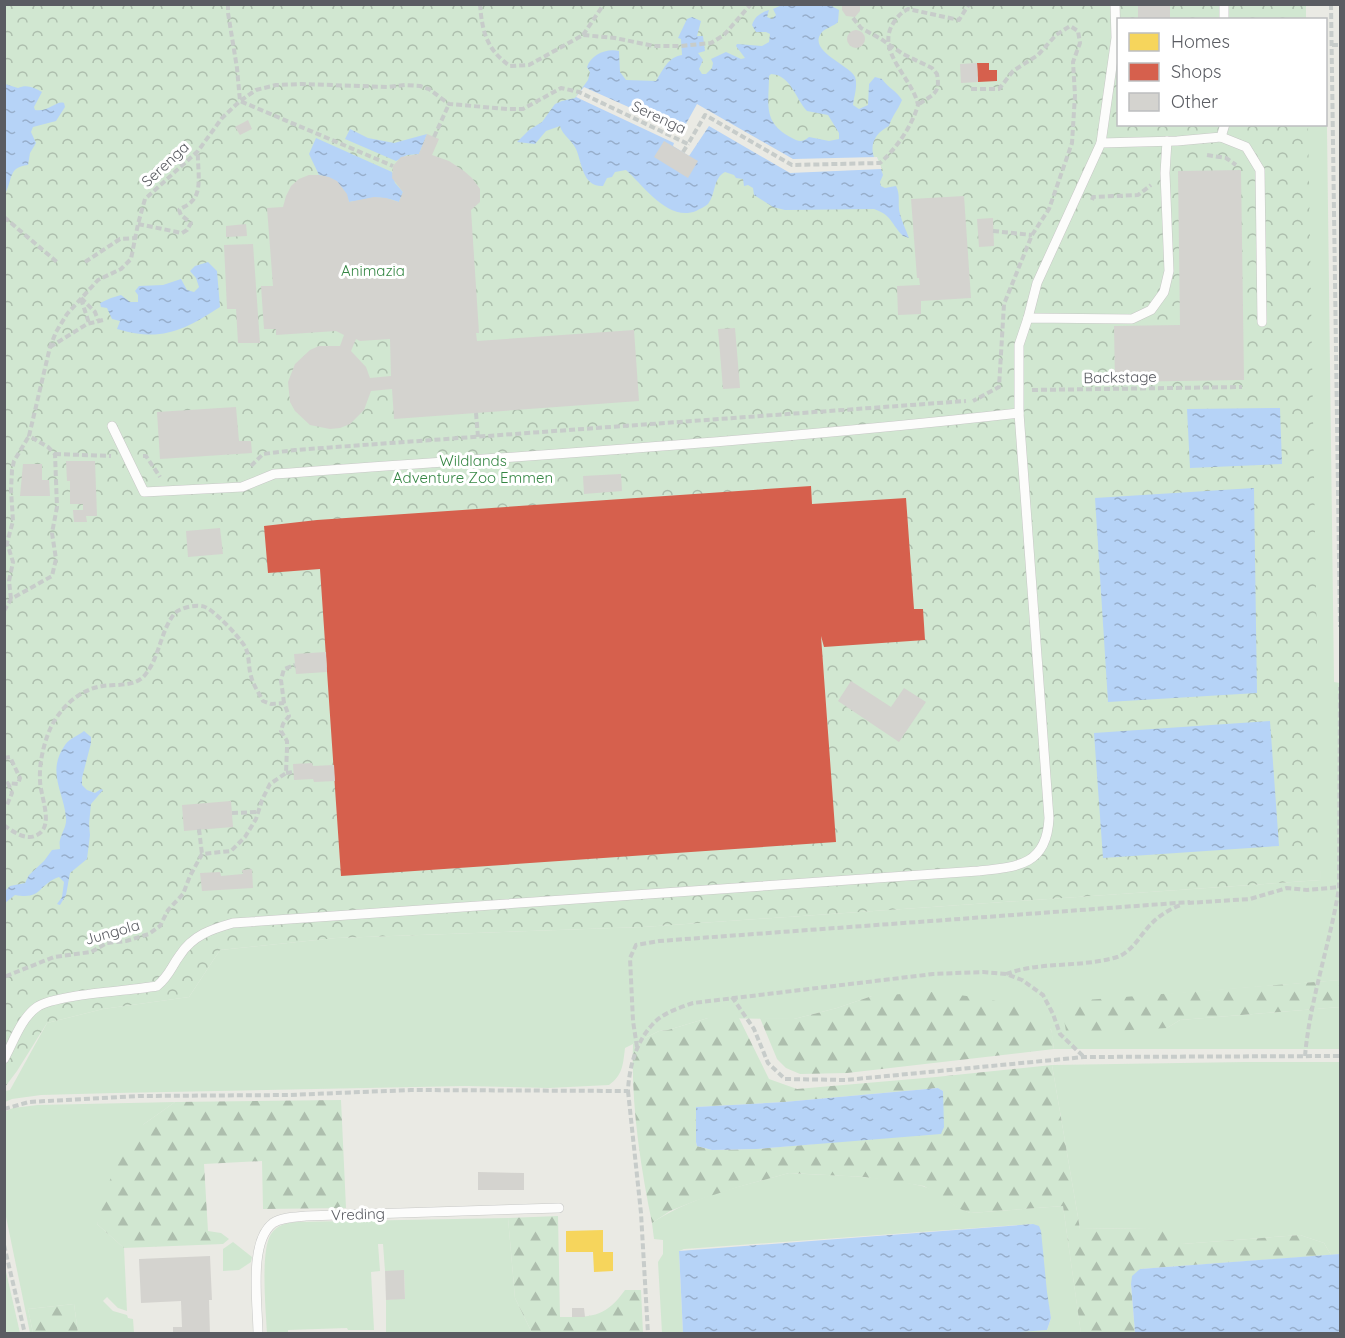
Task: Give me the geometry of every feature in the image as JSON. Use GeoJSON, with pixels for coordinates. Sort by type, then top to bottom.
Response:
{"type":"FeatureCollection","features":[{"type":"Feature","properties":{"kind":"lane"},"geometry":{"type":"LineString","coordinates":[[4,1059],[26,1018],[37,1007],[54,1000],[157,986],[168,977],[185,949],[202,933],[233,923],[978,871],[1006,868],[1026,862],[1039,852],[1048,836],[1049,818],[1019,412],[1019,345],[1037,283],[1101,142],[1116,38],[1115,4]]}},
{"type":"Feature","properties":{"kind":"lane"},"geometry":{"type":"LineString","coordinates":[[1221,137],[1224,126]]}},
{"type":"Feature","properties":{"kind":"lane"},"geometry":{"type":"LineString","coordinates":[[1101,142],[1221,137],[1246,147],[1260,170],[1262,322]]}},
{"type":"Feature","properties":{"kind":"lane"},"geometry":{"type":"LineString","coordinates":[[1028,318],[1132,319],[1151,310],[1164,292],[1169,271],[1165,173],[1167,141]]}},
{"type":"Feature","properties":{"kind":"lane"},"geometry":{"type":"LineString","coordinates":[[112,426],[144,492],[242,487],[274,474],[664,446],[907,425],[1019,412]]}},
{"type":"Feature","properties":{"kind":"lane","name":"Vreding"},"geometry":{"type":"LineString","coordinates":[[258,1334],[257,1258],[263,1236],[273,1223],[285,1218],[306,1216],[559,1208]]}},
{"type":"Feature","properties":{"kind":"path"},"geometry":{"type":"LineString","coordinates":[[228,4],[240,101],[393,166]]}},
{"type":"Feature","properties":{"kind":"path"},"geometry":{"type":"LineString","coordinates":[[480,4],[482,26],[489,44],[496,56],[510,66],[529,65],[583,35],[604,4]]}},
{"type":"Feature","properties":{"kind":"path"},"geometry":{"type":"LineString","coordinates":[[583,35],[615,38],[654,46],[711,43],[723,35],[751,4]]}},
{"type":"Feature","properties":{"kind":"path"},"geometry":{"type":"LineString","coordinates":[[918,105],[915,91],[892,55],[888,43],[892,24],[903,12],[913,9],[959,20],[969,4]]}},
{"type":"Feature","properties":{"kind":"path"},"geometry":{"type":"LineString","coordinates":[[1331,4],[1341,627]]}},
{"type":"Feature","properties":{"kind":"path"},"geometry":{"type":"LineString","coordinates":[[852,18],[861,28],[888,43]]}},
{"type":"Feature","properties":{"kind":"path"},"geometry":{"type":"LineString","coordinates":[[250,467],[263,454],[295,450],[975,400],[999,387],[1004,304],[1032,235],[1049,209],[1072,143],[1073,62],[1080,43],[1078,30],[1070,26],[1056,35],[1038,55],[1013,71],[999,88],[971,89]]}},
{"type":"Feature","properties":{"kind":"path","name":"Serenga"},"geometry":{"type":"LineString","coordinates":[[4,611],[11,599],[9,581],[14,562],[7,539],[13,521],[12,471],[14,461],[29,436],[50,347],[56,332],[81,298],[98,280],[120,269],[131,259],[145,199],[198,151],[222,118],[256,90],[276,85],[302,84],[420,86],[429,89],[449,104],[523,108],[561,88],[579,92],[688,144],[705,114],[792,165],[880,163],[887,157],[905,131],[918,105],[935,93],[938,88],[937,74],[932,68],[903,54],[888,43]]}},
{"type":"Feature","properties":{"kind":"path"},"geometry":{"type":"LineString","coordinates":[[1332,45],[1341,45]]}},
{"type":"Feature","properties":{"kind":"path"},"geometry":{"type":"LineString","coordinates":[[434,137],[449,104]]}},
{"type":"Feature","properties":{"kind":"path"},"geometry":{"type":"LineString","coordinates":[[682,152],[688,144]]}},
{"type":"Feature","properties":{"kind":"path"},"geometry":{"type":"LineString","coordinates":[[138,224],[182,233],[188,230],[191,223],[181,215],[179,210],[192,201],[196,194],[198,151]]}},
{"type":"Feature","properties":{"kind":"path"},"geometry":{"type":"LineString","coordinates":[[1206,154],[1226,158],[1236,165]]}},
{"type":"Feature","properties":{"kind":"path"},"geometry":{"type":"LineString","coordinates":[[1089,206],[1093,197],[1138,195],[1165,173]]}},
{"type":"Feature","properties":{"kind":"path"},"geometry":{"type":"LineString","coordinates":[[1049,209],[1067,216]]}},
{"type":"Feature","properties":{"kind":"path"},"geometry":{"type":"LineString","coordinates":[[4,217],[57,262]]}},
{"type":"Feature","properties":{"kind":"path"},"geometry":{"type":"LineString","coordinates":[[993,231],[1032,235]]}},
{"type":"Feature","properties":{"kind":"path"},"geometry":{"type":"LineString","coordinates":[[85,262],[120,239],[136,238]]}},
{"type":"Feature","properties":{"kind":"path"},"geometry":{"type":"LineString","coordinates":[[1335,240],[1341,240]]}},
{"type":"Feature","properties":{"kind":"path"},"geometry":{"type":"LineString","coordinates":[[50,347],[89,324],[101,320],[81,298]]}},
{"type":"Feature","properties":{"kind":"path"},"geometry":{"type":"LineString","coordinates":[[81,298],[89,324]]}},
{"type":"Feature","properties":{"kind":"path","name":"Backstage"},"geometry":{"type":"LineString","coordinates":[[999,387],[1005,390],[1242,387]]}},
{"type":"Feature","properties":{"kind":"path"},"geometry":{"type":"LineString","coordinates":[[476,413],[478,437]]}},
{"type":"Feature","properties":{"kind":"path"},"geometry":{"type":"LineString","coordinates":[[29,436],[55,454],[146,456],[165,484]]}},
{"type":"Feature","properties":{"kind":"path"},"geometry":{"type":"LineString","coordinates":[[11,599],[52,576],[56,567],[52,533],[57,507],[55,454]]}},
{"type":"Feature","properties":{"kind":"path"},"geometry":{"type":"LineString","coordinates":[[4,825],[23,836],[33,838],[41,834],[46,825],[40,781],[42,758],[51,728],[64,707],[80,694],[100,686],[131,684],[144,677],[151,666],[167,625],[177,612],[189,606],[205,607],[218,616],[246,647],[251,677],[263,701],[271,704],[284,703]]}},
{"type":"Feature","properties":{"kind":"path"},"geometry":{"type":"LineString","coordinates":[[286,773],[287,741],[281,731],[289,716],[284,703],[281,680],[284,669],[295,665]]}},
{"type":"Feature","properties":{"kind":"path"},"geometry":{"type":"LineString","coordinates":[[1305,1056],[1308,1024],[1340,887],[1341,687]]}},
{"type":"Feature","properties":{"kind":"path"},"geometry":{"type":"LineString","coordinates":[[4,758],[10,757],[20,778],[18,784],[8,783],[12,794],[7,805]]}},
{"type":"Feature","properties":{"kind":"path"},"geometry":{"type":"LineString","coordinates":[[200,829],[202,854],[231,851],[245,837],[270,784],[286,773],[294,772]]}},
{"type":"Feature","properties":{"kind":"path"},"geometry":{"type":"LineString","coordinates":[[232,813],[258,812]]}},
{"type":"Feature","properties":{"kind":"path","name":"Jungola"},"geometry":{"type":"LineString","coordinates":[[4,977],[54,957],[91,952],[107,943],[126,941],[149,934],[160,926],[168,910],[183,894],[202,854]]}},
{"type":"Feature","properties":{"kind":"path"},"geometry":{"type":"LineString","coordinates":[[637,1049],[633,1021],[630,958],[636,945],[659,941],[1250,899],[1287,888],[1313,890],[1340,887]]}},
{"type":"Feature","properties":{"kind":"path"},"geometry":{"type":"LineString","coordinates":[[1006,974],[1018,969],[1085,963],[1116,957],[1128,952],[1154,921],[1177,906],[1190,903]]}},
{"type":"Feature","properties":{"kind":"path"},"geometry":{"type":"LineString","coordinates":[[648,1334],[641,1213],[628,1072],[637,1049],[652,1024],[669,1012],[693,1003],[732,997],[933,974],[983,972],[1006,974],[1022,980],[1043,995],[1060,1034],[1084,1057]]}},
{"type":"Feature","properties":{"kind":"path"},"geometry":{"type":"LineString","coordinates":[[732,997],[754,1029],[768,1063],[785,1078],[846,1080],[1084,1057],[1341,1056]]}},
{"type":"Feature","properties":{"kind":"path"},"geometry":{"type":"LineString","coordinates":[[4,1109],[29,1102],[138,1096],[290,1095],[411,1090],[628,1091]]}},
{"type":"Feature","properties":{"kind":"path"},"geometry":{"type":"LineString","coordinates":[[4,1245],[25,1334]]}},
{"type":"Feature","properties":{"kind":"green space","name":"Wildlands Adventure Zoo Emmen"},"geometry":{"type":"Polygon","coordinates":[[[5,5],[1306,5],[1306,18],[1117,18],[1117,126],[1308,126],[1321,880],[643,927],[336,938],[220,950],[189,997],[103,1009],[47,1023],[5,1087],[5,5]]]}},
{"type":"Feature","properties":{"kind":"green space"},"geometry":{"type":"Polygon","coordinates":[[[1253,126],[1327,126],[1334,682],[1340,683],[1340,980],[1061,1003],[1167,1028],[1180,1020],[1340,1007],[1340,1049],[1054,1049],[1051,1029],[872,996],[794,1019],[708,1018],[659,1031],[625,1048],[620,1073],[609,1085],[549,1088],[465,1086],[41,1095],[5,1102],[5,1091],[10,1090],[47,1023],[103,1009],[189,997],[220,950],[336,938],[643,927],[1321,880],[1253,126]]]}},
{"type":"Feature","properties":{"kind":"green space"},"geometry":{"type":"Polygon","coordinates":[[[1340,980],[1340,1007],[1180,1020],[1167,1028],[1075,1033],[1066,1031],[1061,1002],[1340,980]]]}},
{"type":"Feature","properties":{"kind":"green space"},"geometry":{"type":"Polygon","coordinates":[[[932,992],[998,1001],[1032,1012],[1044,1020],[1051,1030],[1054,1049],[847,1073],[800,1074],[786,1068],[777,1059],[760,1018],[794,1019],[872,996],[932,992]]]}},
{"type":"Feature","properties":{"kind":"green space"},"geometry":{"type":"Polygon","coordinates":[[[708,1018],[739,1018],[769,1079],[797,1089],[1052,1065],[1080,1229],[1148,1228],[1177,1231],[1182,1244],[1300,1235],[1324,1243],[1331,1255],[1140,1269],[1131,1284],[1135,1333],[1081,1334],[1063,1206],[970,1213],[924,1186],[865,1177],[789,1173],[695,1201],[670,1211],[652,1223],[637,1134],[633,1089],[633,1044],[659,1031],[708,1018]],[[938,1088],[784,1102],[697,1107],[696,1142],[697,1146],[712,1150],[814,1144],[943,1091],[938,1088]]]}},
{"type":"Feature","properties":{"kind":"green space"},"geometry":{"type":"Polygon","coordinates":[[[1340,1062],[1340,1254],[1331,1255],[1324,1243],[1300,1235],[1182,1244],[1148,1228],[1080,1229],[1052,1065],[1340,1062]]]}},
{"type":"Feature","properties":{"kind":"green space"},"geometry":{"type":"Polygon","coordinates":[[[341,1100],[346,1208],[263,1209],[262,1161],[204,1164],[208,1231],[221,1233],[229,1239],[223,1244],[124,1248],[97,1224],[110,1180],[129,1142],[144,1124],[175,1102],[341,1100]]]}},
{"type":"Feature","properties":{"kind":"green space"},"geometry":{"type":"Polygon","coordinates":[[[175,1102],[144,1124],[97,1224],[124,1248],[127,1311],[118,1308],[107,1297],[103,1301],[113,1311],[133,1319],[134,1333],[78,1333],[74,1304],[28,1309],[33,1333],[30,1333],[5,1212],[4,1112],[13,1108],[38,1105],[175,1102]]]}},
{"type":"Feature","properties":{"kind":"green space"},"geometry":{"type":"Polygon","coordinates":[[[789,1173],[906,1182],[934,1191],[970,1213],[1063,1206],[1081,1333],[993,1333],[1047,1330],[1051,1318],[1033,1224],[684,1249],[679,1251],[683,1333],[662,1333],[658,1262],[663,1254],[663,1240],[654,1239],[652,1223],[701,1199],[789,1173]]]}},
{"type":"Feature","properties":{"kind":"green space"},"geometry":{"type":"Polygon","coordinates":[[[558,1216],[560,1317],[597,1314],[611,1306],[625,1290],[641,1290],[643,1333],[532,1333],[515,1298],[508,1218],[558,1216]]]}},
{"type":"Feature","properties":{"kind":"green space"},"geometry":{"type":"Polygon","coordinates":[[[508,1218],[515,1298],[532,1333],[386,1333],[386,1300],[405,1298],[404,1271],[385,1271],[383,1244],[378,1244],[380,1271],[371,1272],[374,1330],[348,1330],[347,1328],[288,1330],[288,1333],[267,1334],[264,1282],[266,1254],[271,1234],[282,1225],[296,1222],[508,1218]]]}},
{"type":"Feature","properties":{"kind":"green space"},"geometry":{"type":"Polygon","coordinates":[[[233,1242],[252,1257],[251,1262],[239,1270],[223,1271],[223,1249],[233,1242]]]}},
{"type":"Feature","properties":{"kind":"green space"},"geometry":{"type":"Polygon","coordinates":[[[5,1267],[20,1333],[5,1333],[5,1267]]]}},
{"type":"Feature","properties":{"kind":"green space"},"geometry":{"type":"Polygon","coordinates":[[[74,1304],[78,1333],[33,1333],[28,1309],[74,1304]]]}},
{"type":"Feature","properties":{"kind":"water"},"geometry":{"type":"Polygon","coordinates":[[[782,5],[830,5],[839,10],[838,22],[822,32],[819,39],[824,51],[855,77],[853,105],[859,109],[868,105],[869,84],[875,77],[882,79],[902,100],[889,126],[875,138],[873,152],[883,175],[881,186],[885,188],[896,186],[900,214],[909,238],[903,236],[884,214],[874,209],[785,210],[773,207],[754,195],[753,188],[748,185],[744,186],[743,179],[725,172],[718,178],[711,200],[707,205],[686,213],[676,211],[657,201],[626,170],[615,172],[612,177],[607,178],[603,186],[591,182],[584,173],[576,149],[560,126],[546,131],[535,144],[517,142],[529,130],[542,122],[555,104],[575,98],[588,80],[589,63],[600,53],[619,51],[620,72],[626,80],[656,81],[669,61],[682,55],[681,39],[678,38],[687,19],[692,17],[701,21],[697,36],[703,36],[705,51],[698,53],[703,60],[699,69],[702,74],[706,74],[712,68],[711,59],[726,52],[741,59],[745,58],[736,46],[737,44],[762,46],[769,42],[770,34],[756,32],[752,25],[758,15],[769,10],[767,17],[772,19],[776,15],[773,9],[782,5]],[[778,75],[769,76],[769,112],[776,126],[799,141],[809,137],[829,141],[839,139],[839,133],[828,115],[807,111],[788,83],[778,75]]]}},
{"type":"Feature","properties":{"kind":"water"},"geometry":{"type":"Polygon","coordinates":[[[5,84],[18,88],[30,87],[42,92],[34,107],[35,110],[45,109],[58,103],[64,103],[65,107],[56,121],[33,127],[31,132],[36,143],[30,153],[28,165],[14,171],[5,194],[5,84]]]}},
{"type":"Feature","properties":{"kind":"water"},"geometry":{"type":"Polygon","coordinates":[[[350,129],[368,138],[394,143],[427,134],[419,154],[407,155],[396,161],[345,139],[350,129]]]}},
{"type":"Feature","properties":{"kind":"water"},"geometry":{"type":"Polygon","coordinates":[[[316,138],[392,172],[395,183],[403,192],[399,202],[379,198],[349,202],[338,184],[330,178],[319,175],[309,154],[316,138]]]}},
{"type":"Feature","properties":{"kind":"water"},"geometry":{"type":"Polygon","coordinates":[[[208,262],[217,271],[220,307],[183,328],[159,334],[133,333],[117,329],[120,321],[112,319],[107,308],[101,307],[100,303],[121,295],[130,302],[138,302],[138,295],[135,291],[139,286],[163,285],[181,279],[187,290],[194,292],[199,287],[190,271],[195,266],[208,262]]]}},
{"type":"Feature","properties":{"kind":"water"},"geometry":{"type":"Polygon","coordinates":[[[1280,408],[1282,464],[1190,468],[1187,409],[1280,408]]]}},
{"type":"Feature","properties":{"kind":"water"},"geometry":{"type":"Polygon","coordinates":[[[1254,488],[1257,693],[1108,702],[1095,498],[1254,488]]]}},
{"type":"Feature","properties":{"kind":"water"},"geometry":{"type":"Polygon","coordinates":[[[1270,721],[1279,846],[1103,858],[1094,733],[1270,721]]]}},
{"type":"Feature","properties":{"kind":"water"},"geometry":{"type":"Polygon","coordinates":[[[84,731],[91,737],[91,743],[82,785],[95,793],[103,790],[91,804],[87,859],[70,873],[66,895],[60,905],[57,904],[62,897],[64,882],[59,877],[35,894],[15,895],[5,903],[5,891],[10,886],[25,883],[29,875],[52,850],[60,849],[66,821],[56,773],[57,764],[65,745],[84,731]]]}},
{"type":"Feature","properties":{"kind":"water"},"geometry":{"type":"Polygon","coordinates":[[[938,1088],[943,1091],[944,1127],[941,1134],[757,1149],[712,1150],[697,1146],[696,1142],[696,1107],[784,1102],[938,1088]]]}},
{"type":"Feature","properties":{"kind":"water"},"geometry":{"type":"Polygon","coordinates":[[[1033,1224],[1039,1226],[1041,1231],[1051,1318],[1047,1330],[993,1334],[683,1333],[679,1251],[1033,1224]]]}},
{"type":"Feature","properties":{"kind":"water"},"geometry":{"type":"Polygon","coordinates":[[[1340,1254],[1340,1333],[1135,1333],[1131,1284],[1132,1276],[1140,1269],[1340,1254]]]}},
{"type":"Feature","properties":{"kind":"pier"},"geometry":{"type":"Polygon","coordinates":[[[584,87],[682,131],[697,104],[793,159],[877,157],[882,169],[790,173],[709,126],[689,156],[673,146],[674,143],[576,97],[584,87]]]}},
{"type":"Feature","properties":{"kind":"building: Homes"},"geometry":{"type":"Polygon","coordinates":[[[603,1230],[603,1252],[613,1252],[613,1271],[594,1272],[593,1252],[566,1252],[566,1231],[603,1230]]]}},
{"type":"Feature","properties":{"kind":"building: Shops"},"geometry":{"type":"Polygon","coordinates":[[[977,63],[989,63],[989,70],[997,70],[997,81],[978,82],[977,63]]]}},
{"type":"Feature","properties":{"kind":"building: Shops"},"geometry":{"type":"Polygon","coordinates":[[[811,486],[812,504],[906,498],[914,609],[923,609],[925,640],[824,647],[821,636],[836,842],[341,876],[320,569],[268,573],[264,526],[317,520],[811,486]]]}},
{"type":"Feature","properties":{"kind":"building: Other"},"geometry":{"type":"Polygon","coordinates":[[[842,4],[860,4],[860,11],[855,17],[846,16],[842,10],[842,4]]]}},
{"type":"Feature","properties":{"kind":"building: Other"},"geometry":{"type":"Polygon","coordinates":[[[1138,4],[1170,4],[1170,18],[1138,18],[1138,4]]]}},
{"type":"Feature","properties":{"kind":"building: Other"},"geometry":{"type":"Polygon","coordinates":[[[856,30],[862,33],[865,39],[862,45],[856,48],[850,45],[847,39],[850,33],[856,30]]]}},
{"type":"Feature","properties":{"kind":"building: Other"},"geometry":{"type":"Polygon","coordinates":[[[977,63],[978,82],[961,83],[960,64],[977,63]]]}},
{"type":"Feature","properties":{"kind":"building: Other"},"geometry":{"type":"Polygon","coordinates":[[[248,120],[252,129],[240,135],[235,127],[248,120]]]}},
{"type":"Feature","properties":{"kind":"building: Other"},"geometry":{"type":"Polygon","coordinates":[[[427,134],[439,139],[432,155],[449,161],[464,171],[480,189],[480,202],[471,210],[479,333],[476,333],[477,341],[634,330],[639,401],[394,419],[392,389],[371,391],[364,410],[350,424],[340,428],[330,429],[310,425],[295,411],[290,402],[288,382],[295,364],[310,350],[319,346],[340,346],[344,335],[336,331],[276,335],[276,329],[264,329],[261,286],[273,286],[267,208],[283,207],[291,186],[299,179],[309,175],[329,177],[337,181],[347,194],[349,202],[374,197],[399,202],[403,192],[392,178],[393,166],[401,157],[419,154],[427,134]],[[356,339],[351,351],[366,367],[370,378],[391,376],[390,339],[360,341],[356,339]]]}},
{"type":"Feature","properties":{"kind":"building: Other"},"geometry":{"type":"Polygon","coordinates":[[[664,141],[698,161],[688,178],[654,157],[664,141]]]}},
{"type":"Feature","properties":{"kind":"building: Other"},"geometry":{"type":"Polygon","coordinates":[[[1241,170],[1244,380],[1115,382],[1114,326],[1180,325],[1178,171],[1241,170]]]}},
{"type":"Feature","properties":{"kind":"building: Other"},"geometry":{"type":"Polygon","coordinates":[[[964,196],[971,298],[921,301],[921,314],[898,315],[897,286],[920,285],[919,278],[917,278],[911,199],[964,196]]]}},
{"type":"Feature","properties":{"kind":"building: Other"},"geometry":{"type":"Polygon","coordinates":[[[993,218],[994,246],[979,247],[977,219],[993,218]]]}},
{"type":"Feature","properties":{"kind":"building: Other"},"geometry":{"type":"Polygon","coordinates":[[[246,224],[247,236],[226,237],[226,226],[246,224]]]}},
{"type":"Feature","properties":{"kind":"building: Other"},"geometry":{"type":"Polygon","coordinates":[[[253,244],[260,343],[238,343],[236,309],[227,309],[224,245],[253,244]]]}},
{"type":"Feature","properties":{"kind":"building: Other"},"geometry":{"type":"Polygon","coordinates":[[[735,328],[740,388],[723,389],[718,329],[735,328]]]}},
{"type":"Feature","properties":{"kind":"building: Other"},"geometry":{"type":"Polygon","coordinates":[[[236,407],[239,441],[251,441],[252,453],[160,459],[157,412],[236,407]]]}},
{"type":"Feature","properties":{"kind":"building: Other"},"geometry":{"type":"Polygon","coordinates":[[[66,461],[95,461],[97,516],[86,516],[87,522],[74,522],[73,510],[83,510],[83,504],[70,504],[70,481],[67,481],[66,461]]]}},
{"type":"Feature","properties":{"kind":"building: Other"},"geometry":{"type":"Polygon","coordinates":[[[23,464],[42,464],[42,480],[49,480],[50,496],[20,496],[23,464]]]}},
{"type":"Feature","properties":{"kind":"building: Other"},"geometry":{"type":"Polygon","coordinates":[[[621,474],[622,491],[584,494],[583,476],[621,474]]]}},
{"type":"Feature","properties":{"kind":"building: Other"},"geometry":{"type":"Polygon","coordinates":[[[220,528],[223,554],[188,557],[186,531],[220,528]]]}},
{"type":"Feature","properties":{"kind":"building: Other"},"geometry":{"type":"Polygon","coordinates":[[[326,652],[327,672],[296,674],[294,654],[326,652]]]}},
{"type":"Feature","properties":{"kind":"building: Other"},"geometry":{"type":"Polygon","coordinates":[[[851,681],[891,707],[904,688],[926,702],[899,742],[838,701],[851,681]]]}},
{"type":"Feature","properties":{"kind":"building: Other"},"geometry":{"type":"Polygon","coordinates":[[[312,763],[313,766],[334,765],[335,781],[294,780],[293,764],[312,763]]]}},
{"type":"Feature","properties":{"kind":"building: Other"},"geometry":{"type":"Polygon","coordinates":[[[231,801],[233,827],[184,831],[182,805],[231,801]]]}},
{"type":"Feature","properties":{"kind":"building: Other"},"geometry":{"type":"Polygon","coordinates":[[[252,869],[253,888],[202,891],[200,873],[220,872],[221,876],[243,874],[242,870],[252,869]]]}},
{"type":"Feature","properties":{"kind":"building: Other"},"geometry":{"type":"Polygon","coordinates":[[[478,1172],[524,1173],[524,1190],[478,1190],[478,1172]]]}},
{"type":"Feature","properties":{"kind":"building: Other"},"geometry":{"type":"Polygon","coordinates":[[[210,1256],[212,1300],[209,1300],[210,1334],[173,1334],[173,1327],[182,1327],[181,1301],[141,1303],[139,1259],[210,1256]]]}},
{"type":"Feature","properties":{"kind":"building: Other"},"geometry":{"type":"Polygon","coordinates":[[[404,1270],[405,1299],[386,1300],[385,1271],[404,1270]]]}},
{"type":"Feature","properties":{"kind":"building: Other"},"geometry":{"type":"Polygon","coordinates":[[[572,1308],[584,1308],[585,1317],[572,1317],[572,1308]]]}},
{"type":"Feature","properties":{"kind":"park label","name":"Animazia"},"geometry":{"type":"Point","coordinates":[373,270]}}]}
